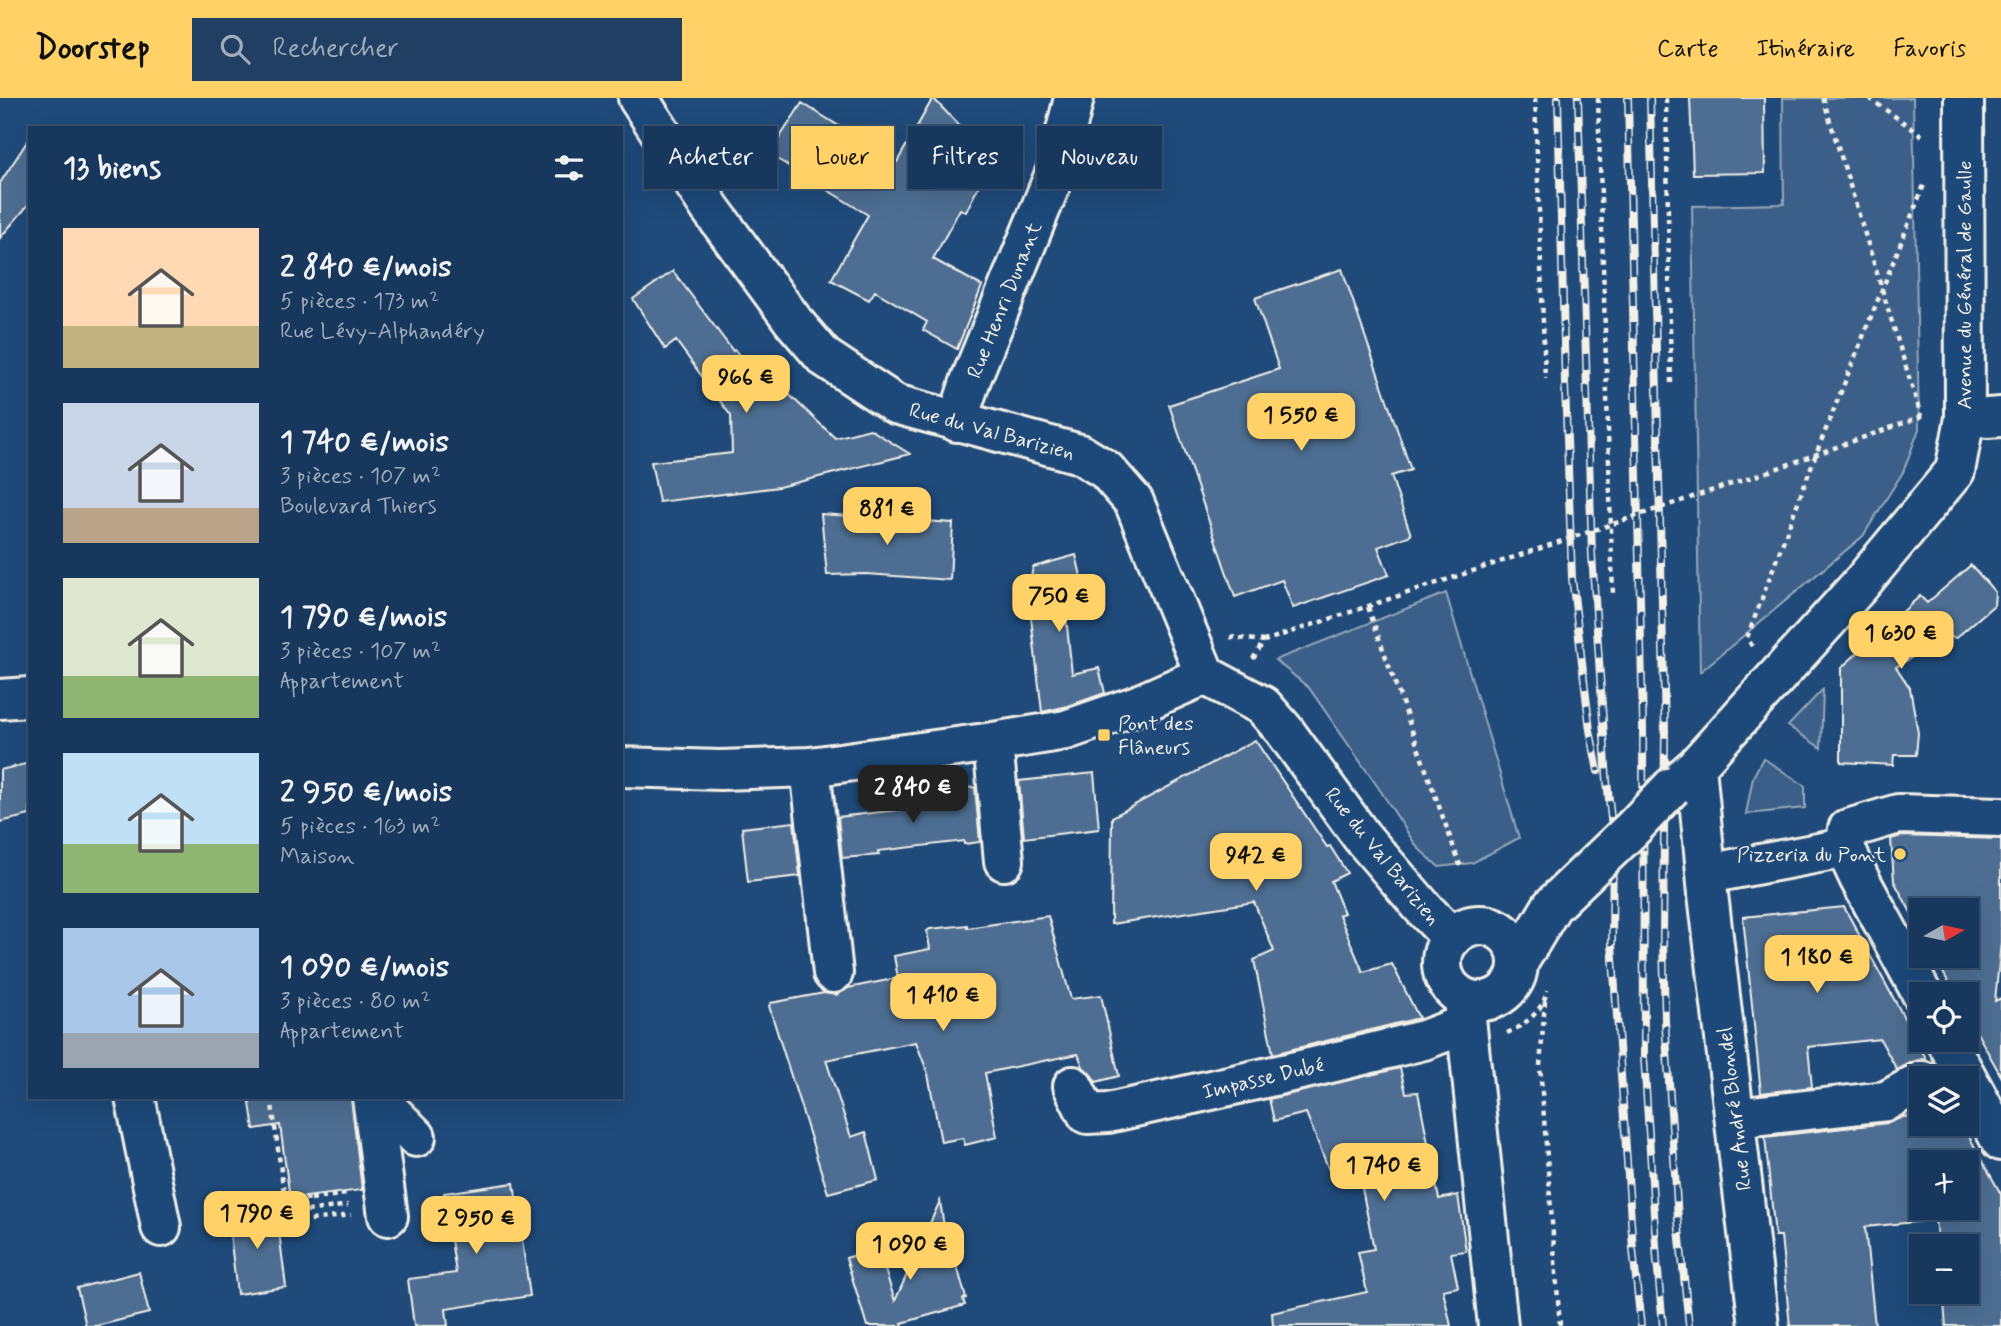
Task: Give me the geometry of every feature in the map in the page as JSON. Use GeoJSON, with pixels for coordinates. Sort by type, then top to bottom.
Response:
{"type":"FeatureCollection","features":[{"type":"Feature","properties":{"kind":"street","name":"Rue du Val Barizien"},"geometry":{"type":"LineString","coordinates":[[638,98],[710,208],[824,357],[895,404],[1080,454],[1106,470],[1134,502],[1205,675],[1263,706],[1284,730],[1362,837],[1451,938]]}},
{"type":"Feature","properties":{"kind":"street","name":"Rue Henri Dunant"},"geometry":{"type":"LineString","coordinates":[[957,422],[971,379],[1056,171],[1074,98]]}},
{"type":"Feature","properties":{"kind":"street","name":"Avenue du Général de Gaulle"},"geometry":{"type":"LineString","coordinates":[[1684,776],[1850,596],[1955,471],[1965,418],[1964,98]]}},
{"type":"Feature","properties":{"kind":"street"},"geometry":{"type":"LineString","coordinates":[[623,767],[720,770],[810,767],[993,742],[1066,730],[1135,706],[1205,675]]}},
{"type":"Feature","properties":{"kind":"street"},"geometry":{"type":"LineString","coordinates":[[0,699],[28,697]]}},
{"type":"Feature","properties":{"kind":"street"},"geometry":{"type":"LineString","coordinates":[[993,742],[1004,861]]}},
{"type":"Feature","properties":{"kind":"street"},"geometry":{"type":"LineString","coordinates":[[810,767],[833,973]]}},
{"type":"Feature","properties":{"kind":"street"},"geometry":{"type":"LineString","coordinates":[[1518,963],[1555,903],[1684,776]]}},
{"type":"Feature","properties":{"kind":"street","name":"Rue André Blondel"},"geometry":{"type":"LineString","coordinates":[[1684,776],[1706,874],[1759,1326]]}},
{"type":"Feature","properties":{"kind":"street"},"geometry":{"type":"LineString","coordinates":[[1706,874],[1847,839],[1898,814],[2001,817]]}},
{"type":"Feature","properties":{"kind":"street"},"geometry":{"type":"LineString","coordinates":[[1847,839],[1858,878],[1915,982]]}},
{"type":"Feature","properties":{"kind":"street"},"geometry":{"type":"LineString","coordinates":[[1498,929],[1555,903]]}},
{"type":"Feature","properties":{"kind":"street"},"geometry":{"type":"LineString","coordinates":[[1465,1011],[1475,1002],[1496,999],[1513,984],[1518,963],[1513,943],[1498,929],[1468,926],[1451,938],[1442,956],[1444,976],[1465,1011],[1498,1326]]}},
{"type":"Feature","properties":{"kind":"street","name":"Impasse Dubé"},"geometry":{"type":"LineString","coordinates":[[1073,1086],[1087,1114],[1108,1113],[1314,1068],[1424,1040],[1465,1011]]}},
{"type":"Feature","properties":{"kind":"street"},"geometry":{"type":"LineString","coordinates":[[1735,1118],[1886,1101],[1909,1088]]}},
{"type":"Feature","properties":{"kind":"street"},"geometry":{"type":"LineString","coordinates":[[135,1099],[161,1227]]}},
{"type":"Feature","properties":{"kind":"street"},"geometry":{"type":"LineString","coordinates":[[371,1215],[374,1099]]}},
{"type":"Feature","properties":{"kind":"street"},"geometry":{"type":"LineString","coordinates":[[376,1099],[416,1137]]}},
{"type":"Feature","properties":{"kind":"street"},"geometry":{"type":"LineString","coordinates":[[1979,1107],[2001,1141]]}},
{"type":"Feature","properties":{"kind":"path"},"geometry":{"type":"LineString","coordinates":[[1535,98],[1545,379]]}},
{"type":"Feature","properties":{"kind":"path"},"geometry":{"type":"LineString","coordinates":[[1598,98],[1613,596]]}},
{"type":"Feature","properties":{"kind":"path"},"geometry":{"type":"LineString","coordinates":[[1665,98],[1671,384]]}},
{"type":"Feature","properties":{"kind":"path"},"geometry":{"type":"LineString","coordinates":[[1824,98],[1922,416]]}},
{"type":"Feature","properties":{"kind":"path"},"geometry":{"type":"LineString","coordinates":[[1869,98],[1931,142]]}},
{"type":"Feature","properties":{"kind":"path"},"geometry":{"type":"LineString","coordinates":[[1754,650],[1747,638],[1816,454],[1927,178]]}},
{"type":"Feature","properties":{"kind":"path"},"geometry":{"type":"LineString","coordinates":[[1251,663],[1264,641],[1767,472],[1922,416],[1934,416]]}},
{"type":"Feature","properties":{"kind":"path"},"geometry":{"type":"LineString","coordinates":[[1368,607],[1461,868]]}},
{"type":"Feature","properties":{"kind":"path"},"geometry":{"type":"LineString","coordinates":[[1545,1001],[1540,1066],[1560,1326]]}},
{"type":"Feature","properties":{"kind":"path"},"geometry":{"type":"LineString","coordinates":[[271,1099],[288,1223],[371,1215]]}},
{"type":"Feature","properties":{"kind":"path"},"geometry":{"type":"LineString","coordinates":[[285,1203],[348,1194]]}},
{"type":"Feature","properties":{"kind":"path"},"geometry":{"type":"LineString","coordinates":[[287,1214],[350,1204]]}},
{"type":"Feature","properties":{"kind":"shaded area"},"geometry":{"type":"Polygon","coordinates":[[[1783,98],[1913,98],[1919,429],[1903,472],[1863,536],[1700,672],[1692,206],[1784,204],[1783,98]]]}},
{"type":"Feature","properties":{"kind":"shaded area"},"geometry":{"type":"Polygon","coordinates":[[[1446,593],[1519,838],[1472,863],[1439,867],[1417,847],[1309,688],[1275,660],[1446,593]]]}},
{"type":"Feature","properties":{"kind":"shaded area"},"geometry":{"type":"Polygon","coordinates":[[[1823,689],[1821,748],[1788,726],[1823,689]]]}},
{"type":"Feature","properties":{"kind":"shaded area"},"geometry":{"type":"Polygon","coordinates":[[[1763,758],[1805,786],[1805,808],[1746,814],[1753,777],[1763,758]]]}},
{"type":"Feature","properties":{"kind":"building"},"geometry":{"type":"Polygon","coordinates":[[[933,98],[959,126],[917,126],[933,98]]]}},
{"type":"Feature","properties":{"kind":"building"},"geometry":{"type":"Polygon","coordinates":[[[1690,98],[1764,98],[1765,173],[1693,174],[1690,98]]]}},
{"type":"Feature","properties":{"kind":"building"},"geometry":{"type":"Polygon","coordinates":[[[802,103],[839,126],[791,126],[791,168],[777,159],[777,142],[802,103]]]}},
{"type":"Feature","properties":{"kind":"building"},"geometry":{"type":"Polygon","coordinates":[[[28,140],[28,205],[0,238],[0,183],[28,140]]]}},
{"type":"Feature","properties":{"kind":"building"},"geometry":{"type":"Polygon","coordinates":[[[908,142],[908,189],[977,189],[966,212],[960,209],[933,259],[982,286],[957,349],[923,330],[927,322],[875,291],[869,300],[831,280],[868,215],[826,189],[894,189],[894,160],[897,162],[908,142]]]}},
{"type":"Feature","properties":{"kind":"building"},"geometry":{"type":"Polygon","coordinates":[[[1342,269],[1411,470],[1391,476],[1411,535],[1378,547],[1389,575],[1293,608],[1282,580],[1235,597],[1169,405],[1279,369],[1255,298],[1342,269]]]}},
{"type":"Feature","properties":{"kind":"building"},"geometry":{"type":"Polygon","coordinates":[[[673,271],[769,396],[779,385],[835,438],[870,429],[910,454],[779,487],[659,502],[651,462],[732,453],[731,416],[676,341],[665,349],[633,299],[673,271]]]}},
{"type":"Feature","properties":{"kind":"building"},"geometry":{"type":"Polygon","coordinates":[[[821,514],[953,523],[950,580],[866,574],[827,575],[821,514]]]}},
{"type":"Feature","properties":{"kind":"building"},"geometry":{"type":"Polygon","coordinates":[[[1076,555],[1089,610],[1066,616],[1072,674],[1099,668],[1105,693],[1042,712],[1028,592],[1033,567],[1076,555]]]}},
{"type":"Feature","properties":{"kind":"building"},"geometry":{"type":"Polygon","coordinates":[[[1971,565],[1995,592],[1994,605],[1956,638],[1947,636],[1896,667],[1910,688],[1918,733],[1916,755],[1894,755],[1893,765],[1841,762],[1841,668],[1920,596],[1927,603],[1971,565]]]}},
{"type":"Feature","properties":{"kind":"building"},"geometry":{"type":"Polygon","coordinates":[[[1255,740],[1347,873],[1331,881],[1344,913],[1339,915],[1363,972],[1392,964],[1419,1018],[1273,1054],[1254,960],[1274,951],[1254,902],[1111,924],[1112,817],[1255,740]]]}},
{"type":"Feature","properties":{"kind":"building"},"geometry":{"type":"Polygon","coordinates":[[[28,763],[28,815],[0,822],[0,770],[28,763]]]}},
{"type":"Feature","properties":{"kind":"building"},"geometry":{"type":"Polygon","coordinates":[[[1094,773],[1099,829],[1024,838],[1019,781],[1094,773]]]}},
{"type":"Feature","properties":{"kind":"building"},"geometry":{"type":"Polygon","coordinates":[[[975,787],[980,842],[964,844],[964,841],[878,851],[879,855],[842,858],[838,817],[933,806],[932,791],[975,787]]]}},
{"type":"Feature","properties":{"kind":"building"},"geometry":{"type":"Polygon","coordinates":[[[794,822],[800,876],[748,882],[742,828],[794,822]]]}},
{"type":"Feature","properties":{"kind":"building"},"geometry":{"type":"Polygon","coordinates":[[[1901,836],[2001,839],[2001,942],[1995,1001],[2001,998],[2001,1076],[1979,1037],[1979,982],[1948,982],[1941,968],[1979,968],[1979,898],[1909,898],[1909,909],[1894,881],[1891,839],[1901,836]]]}},
{"type":"Feature","properties":{"kind":"building"},"geometry":{"type":"Polygon","coordinates":[[[1844,907],[1909,1027],[1909,1052],[1923,1052],[1927,1060],[1912,1062],[1897,1070],[1880,1039],[1808,1047],[1812,1087],[1761,1093],[1743,917],[1844,907]]]}},
{"type":"Feature","properties":{"kind":"building"},"geometry":{"type":"Polygon","coordinates":[[[1048,916],[1071,999],[1101,995],[1119,1076],[1096,1082],[1083,1067],[1078,1054],[985,1073],[997,1137],[965,1145],[963,1138],[941,1142],[928,1074],[916,1042],[826,1060],[851,1137],[866,1132],[878,1180],[828,1193],[769,1006],[771,1003],[824,993],[836,995],[848,988],[898,978],[894,956],[930,949],[927,931],[930,929],[967,925],[967,928],[1048,916]]]}},
{"type":"Feature","properties":{"kind":"building"},"geometry":{"type":"Polygon","coordinates":[[[1400,1068],[1406,1093],[1418,1092],[1439,1199],[1458,1195],[1466,1251],[1451,1253],[1458,1287],[1443,1290],[1451,1326],[1273,1326],[1272,1313],[1367,1292],[1358,1252],[1374,1249],[1358,1168],[1329,1170],[1306,1113],[1274,1121],[1269,1099],[1400,1068]]]}},
{"type":"Feature","properties":{"kind":"building"},"geometry":{"type":"Polygon","coordinates":[[[249,1099],[351,1099],[362,1190],[290,1199],[280,1125],[254,1129],[249,1099]]]}},
{"type":"Feature","properties":{"kind":"building"},"geometry":{"type":"Polygon","coordinates":[[[1909,1116],[1909,1136],[1969,1136],[1976,1150],[1909,1150],[1909,1220],[1935,1220],[1865,1227],[1875,1326],[1790,1326],[1781,1236],[1775,1236],[1765,1137],[1888,1123],[1909,1116]]]}},
{"type":"Feature","properties":{"kind":"building"},"geometry":{"type":"Polygon","coordinates":[[[1979,1155],[2001,1194],[2001,1326],[1946,1326],[1944,1304],[1979,1304],[1979,1234],[1937,1234],[1935,1220],[1979,1220],[1979,1155]]]}},
{"type":"Feature","properties":{"kind":"building"},"geometry":{"type":"Polygon","coordinates":[[[514,1183],[530,1296],[446,1309],[448,1326],[414,1326],[408,1279],[456,1273],[444,1193],[514,1183]]]}},
{"type":"Feature","properties":{"kind":"building"},"geometry":{"type":"Polygon","coordinates":[[[940,1201],[947,1246],[952,1248],[966,1298],[963,1299],[965,1305],[902,1323],[903,1326],[867,1326],[846,1258],[878,1248],[895,1301],[940,1201]]]}},
{"type":"Feature","properties":{"kind":"building"},"geometry":{"type":"Polygon","coordinates":[[[276,1208],[286,1287],[237,1294],[228,1216],[276,1208]]]}},
{"type":"Feature","properties":{"kind":"building"},"geometry":{"type":"Polygon","coordinates":[[[139,1272],[149,1313],[86,1326],[77,1288],[139,1272]]]}},
{"type":"Feature","properties":{"kind":"railway"},"geometry":{"type":"LineString","coordinates":[[1558,98],[1572,578],[1590,730],[1598,771]]}},
{"type":"Feature","properties":{"kind":"railway"},"geometry":{"type":"LineString","coordinates":[[1578,98],[1592,554],[1613,837],[1612,944],[1633,1249],[1641,1326]]}},
{"type":"Feature","properties":{"kind":"railway"},"geometry":{"type":"LineString","coordinates":[[1628,98],[1643,726],[1644,1057],[1663,1326]]}},
{"type":"Feature","properties":{"kind":"railway"},"geometry":{"type":"LineString","coordinates":[[1650,98],[1665,731],[1665,1021],[1678,1219],[1689,1326]]}},
{"type":"Feature","properties":{"kind":"place","name":"Pont des Flâneurs"},"geometry":{"type":"Point","coordinates":[1104,735]}},
{"type":"Feature","properties":{"kind":"place","name":"Pizzeria du Pont"},"geometry":{"type":"Point","coordinates":[1900,854]}}]}
